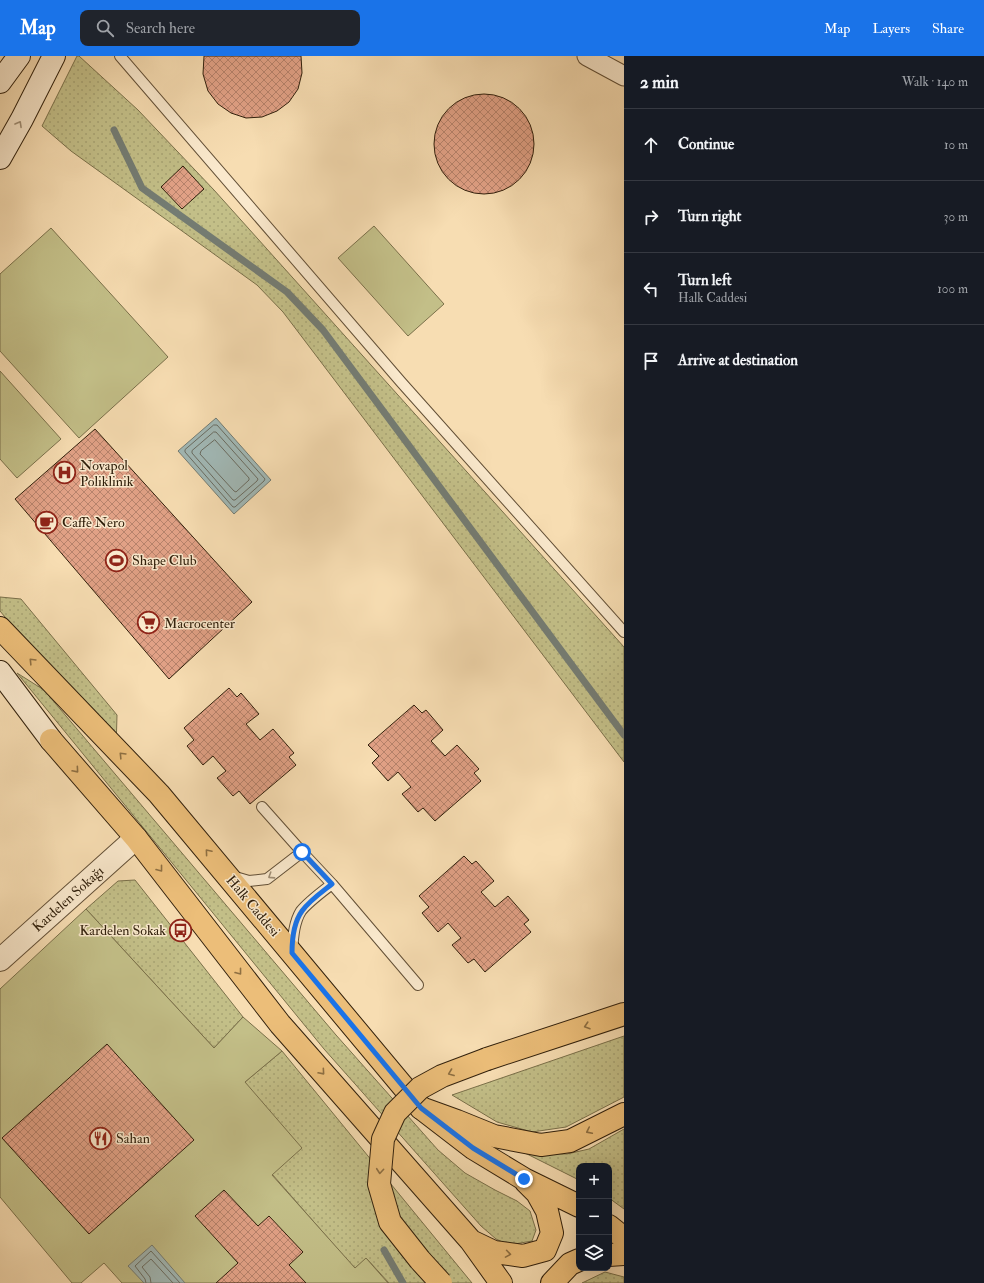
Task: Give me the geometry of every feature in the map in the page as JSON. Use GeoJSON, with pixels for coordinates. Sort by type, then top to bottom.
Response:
{"type":"FeatureCollection","features":[{"type":"Feature","properties":{"kind":"main road"},"geometry":{"type":"LineString","coordinates":[[0,82],[19,56]]}},
{"type":"Feature","properties":{"kind":"main road"},"geometry":{"type":"LineString","coordinates":[[0,158],[54,56]]}},
{"type":"Feature","properties":{"kind":"main road","name":"Halk Caddesi"},"geometry":{"type":"LineString","coordinates":[[0,628],[159,794],[421,1108],[473,1148],[524,1179],[576,1205]]}},
{"type":"Feature","properties":{"kind":"main road"},"geometry":{"type":"LineString","coordinates":[[0,672],[50,740],[136,838],[280,1024],[471,1241],[501,1283]]}},
{"type":"Feature","properties":{"kind":"main road"},"geometry":{"type":"LineString","coordinates":[[0,694],[50,740]]}},
{"type":"Feature","properties":{"kind":"main road","name":"Kardelen Sokağı"},"geometry":{"type":"LineString","coordinates":[[0,960],[136,838]]}},
{"type":"Feature","properties":{"kind":"main road"},"geometry":{"type":"LineString","coordinates":[[441,1283],[420,1260],[390,1222],[379,1184],[383,1139],[395,1113],[420,1088],[442,1076],[487,1059],[624,1014]]}},
{"type":"Feature","properties":{"kind":"main road"},"geometry":{"type":"LineString","coordinates":[[421,1108],[494,1136],[541,1145],[570,1141],[624,1114]]}},
{"type":"Feature","properties":{"kind":"main road"},"geometry":{"type":"LineString","coordinates":[[471,1241],[494,1252],[523,1256],[545,1250],[552,1233],[547,1211],[537,1193],[524,1179]]}},
{"type":"Feature","properties":{"kind":"main road"},"geometry":{"type":"LineString","coordinates":[[612,1228],[624,1238]]}},
{"type":"Feature","properties":{"kind":"main road"},"geometry":{"type":"LineString","coordinates":[[612,1255],[624,1254]]}},
{"type":"Feature","properties":{"kind":"main road"},"geometry":{"type":"LineString","coordinates":[[552,1283],[570,1264],[576,1261]]}},
{"type":"Feature","properties":{"kind":"street"},"geometry":{"type":"LineString","coordinates":[[587,56],[622,71]]}},
{"type":"Feature","properties":{"kind":"lane"},"geometry":{"type":"LineString","coordinates":[[120,56],[401,382],[624,632]]}},
{"type":"Feature","properties":{"kind":"lane"},"geometry":{"type":"LineString","coordinates":[[262,807],[332,884],[418,985]]}},
{"type":"Feature","properties":{"kind":"lane"},"geometry":{"type":"LineString","coordinates":[[227,875],[249,881],[267,879],[302,852]]}},
{"type":"Feature","properties":{"kind":"lane"},"geometry":{"type":"LineString","coordinates":[[292,953],[293,933],[301,911],[316,896],[332,884]]}},
{"type":"Feature","properties":{"kind":"shaded area"},"geometry":{"type":"Polygon","coordinates":[[[77,56],[79,56],[138,110],[214,190],[624,647],[624,762],[283,312],[257,285],[71,151],[42,126],[77,56]]]}},
{"type":"Feature","properties":{"kind":"shaded area"},"geometry":{"type":"Polygon","coordinates":[[[374,226],[444,304],[408,336],[338,258],[374,226]]]}},
{"type":"Feature","properties":{"kind":"shaded area"},"geometry":{"type":"Polygon","coordinates":[[[51,228],[168,357],[79,438],[0,351],[0,274],[51,228]]]}},
{"type":"Feature","properties":{"kind":"shaded area"},"geometry":{"type":"Polygon","coordinates":[[[0,371],[61,439],[17,478],[0,459],[0,371]]]}},
{"type":"Feature","properties":{"kind":"shaded area"},"geometry":{"type":"Polygon","coordinates":[[[0,597],[21,599],[117,715],[116,750],[0,611],[0,597]]]}},
{"type":"Feature","properties":{"kind":"shaded area"},"geometry":{"type":"Polygon","coordinates":[[[17,673],[44,690],[336,1035],[438,1150],[465,1173],[517,1201],[530,1211],[536,1230],[532,1241],[509,1245],[496,1239],[481,1226],[324,1049],[17,673]]]}},
{"type":"Feature","properties":{"kind":"shaded area"},"geometry":{"type":"Polygon","coordinates":[[[135,880],[243,1017],[214,1048],[86,909],[118,881],[135,880]]]}},
{"type":"Feature","properties":{"kind":"shaded area"},"geometry":{"type":"Polygon","coordinates":[[[86,909],[214,1048],[243,1017],[282,1051],[245,1082],[302,1148],[272,1175],[355,1268],[366,1258],[388,1283],[122,1283],[104,1263],[81,1283],[72,1283],[0,1197],[0,989],[86,909]]]}},
{"type":"Feature","properties":{"kind":"shaded area"},"geometry":{"type":"Polygon","coordinates":[[[624,1036],[624,1097],[566,1127],[532,1132],[497,1122],[452,1095],[624,1036]]]}},
{"type":"Feature","properties":{"kind":"shaded area"},"geometry":{"type":"Polygon","coordinates":[[[282,1051],[472,1283],[389,1283],[367,1259],[355,1269],[272,1174],[245,1082],[282,1051]]]}},
{"type":"Feature","properties":{"kind":"shaded area"},"geometry":{"type":"Polygon","coordinates":[[[624,1129],[624,1209],[612,1200],[612,1163],[576,1163],[576,1178],[525,1153],[567,1154],[589,1149],[624,1129]]]}},
{"type":"Feature","properties":{"kind":"shaded area"},"geometry":{"type":"Polygon","coordinates":[[[605,1272],[624,1277],[624,1283],[582,1283],[605,1272]]]}},
{"type":"Feature","properties":{"kind":"water"},"geometry":{"type":"Polygon","coordinates":[[[216,418],[271,480],[234,514],[178,451],[216,418]]]}},
{"type":"Feature","properties":{"kind":"water"},"geometry":{"type":"Polygon","coordinates":[[[152,1245],[185,1283],[144,1283],[128,1266],[152,1245]]]}},
{"type":"Feature","properties":{"kind":"building"},"geometry":{"type":"Polygon","coordinates":[[[204,56],[301,56],[302,73],[298,89],[289,102],[277,111],[262,117],[246,118],[231,113],[218,104],[208,91],[203,74],[204,56]]]}},
{"type":"Feature","properties":{"kind":"building"},"geometry":{"type":"Polygon","coordinates":[[[484,94],[503,98],[519,109],[530,125],[534,144],[530,163],[519,179],[503,190],[484,194],[465,190],[449,179],[438,163],[434,144],[438,125],[449,109],[465,98],[484,94]]]}},
{"type":"Feature","properties":{"kind":"building"},"geometry":{"type":"Polygon","coordinates":[[[183,166],[204,189],[182,209],[161,187],[183,166]]]}},
{"type":"Feature","properties":{"kind":"building"},"geometry":{"type":"Polygon","coordinates":[[[95,429],[252,602],[169,679],[15,499],[95,429]]]}},
{"type":"Feature","properties":{"kind":"building"},"geometry":{"type":"Polygon","coordinates":[[[229,688],[237,697],[241,693],[259,714],[246,724],[260,740],[273,729],[294,753],[289,757],[296,765],[250,804],[239,791],[233,796],[217,778],[226,771],[213,756],[203,765],[187,746],[194,740],[184,728],[229,688]]]}},
{"type":"Feature","properties":{"kind":"building"},"geometry":{"type":"Polygon","coordinates":[[[414,705],[422,713],[426,710],[443,730],[431,741],[445,756],[457,745],[479,769],[474,773],[481,781],[435,821],[423,808],[418,812],[402,794],[411,787],[398,772],[388,781],[372,763],[379,756],[368,745],[414,705]]]}},
{"type":"Feature","properties":{"kind":"building"},"geometry":{"type":"Polygon","coordinates":[[[464,856],[472,864],[476,861],[494,881],[481,892],[495,907],[508,896],[529,920],[524,924],[531,932],[485,972],[474,959],[468,963],[452,945],[461,938],[448,923],[438,932],[422,913],[429,907],[419,896],[464,856]]]}},
{"type":"Feature","properties":{"kind":"building"},"geometry":{"type":"Polygon","coordinates":[[[107,1044],[194,1140],[89,1234],[2,1138],[107,1044]]]}},
{"type":"Feature","properties":{"kind":"building"},"geometry":{"type":"Polygon","coordinates":[[[224,1190],[258,1226],[269,1216],[303,1252],[289,1265],[306,1283],[216,1283],[238,1263],[195,1216],[224,1190]]]}},
{"type":"Feature","properties":{"kind":"waterway"},"geometry":{"type":"LineString","coordinates":[[114,130],[142,188],[287,292],[323,330],[624,735]]}},
{"type":"Feature","properties":{"kind":"waterway"},"geometry":{"type":"LineString","coordinates":[[384,1250],[403,1283]]}},
{"type":"Feature","properties":{"kind":"place","name":"Novapol Poliklinik"},"geometry":{"type":"Point","coordinates":[64,473]}},
{"type":"Feature","properties":{"kind":"place","name":"Caffè Nero"},"geometry":{"type":"Point","coordinates":[47,522]}},
{"type":"Feature","properties":{"kind":"place","name":"Shape Club"},"geometry":{"type":"Point","coordinates":[117,560]}},
{"type":"Feature","properties":{"kind":"place","name":"Macrocenter"},"geometry":{"type":"Point","coordinates":[148,623]}},
{"type":"Feature","properties":{"kind":"place","name":"Kardelen Sokak"},"geometry":{"type":"Point","coordinates":[181,930]}},
{"type":"Feature","properties":{"kind":"place","name":"Sahan"},"geometry":{"type":"Point","coordinates":[101,1138]}},
{"type":"Feature","properties":{"kind":"route"},"geometry":{"type":"LineString","coordinates":[[302,852],[332,884],[316,896],[301,911],[293,933],[292,953],[421,1108],[473,1148],[524,1179]]}}]}
